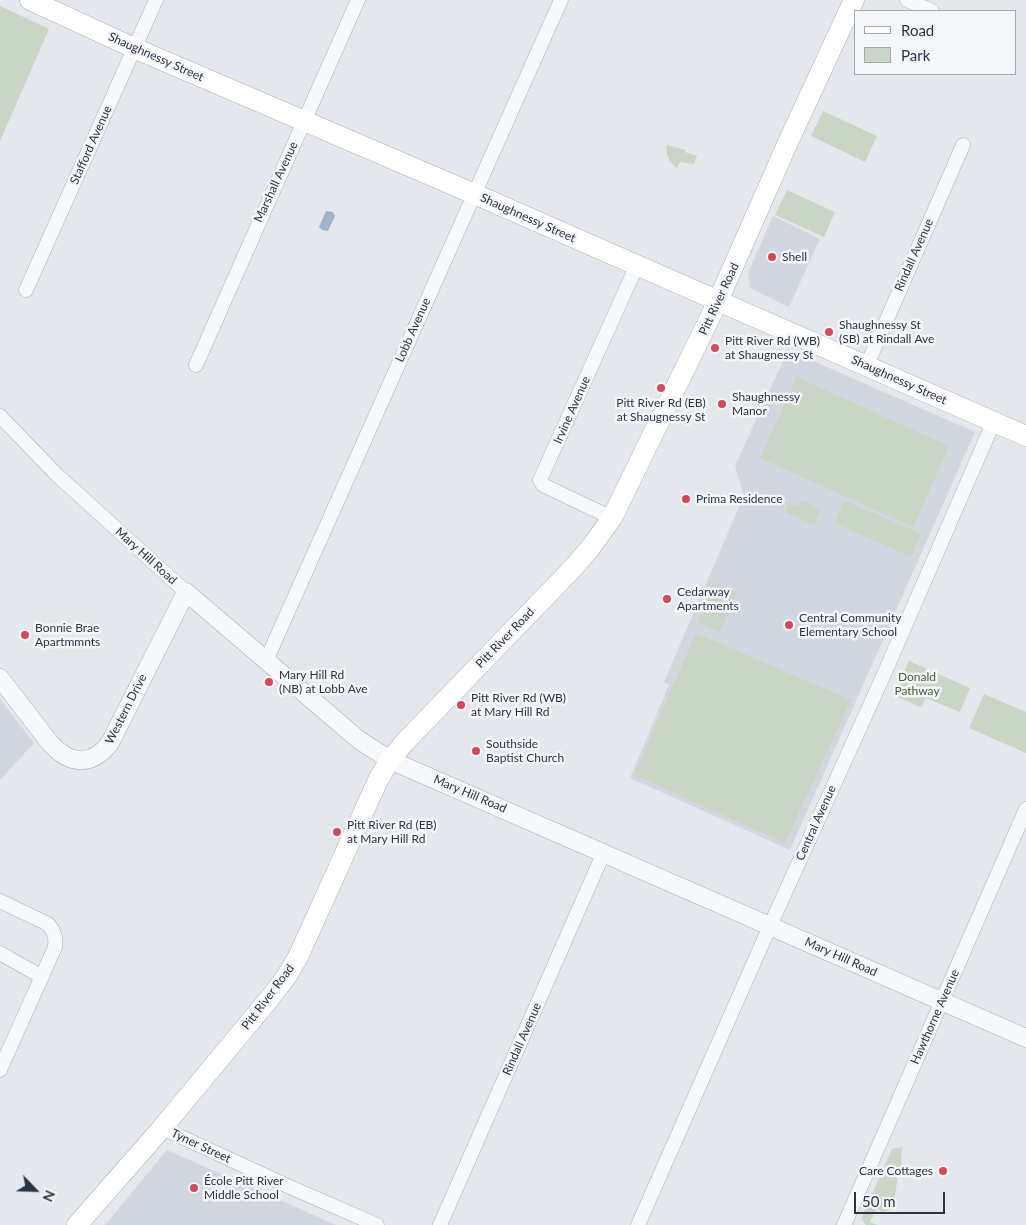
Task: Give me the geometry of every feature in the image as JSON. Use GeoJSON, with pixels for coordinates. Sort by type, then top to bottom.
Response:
{"type":"FeatureCollection","features":[{"type":"Feature","properties":{"kind":"main road","name":"Shaughnessy Street"},"geometry":{"type":"LineString","coordinates":[[30,0],[134,48],[474,194],[1026,436]]}},
{"type":"Feature","properties":{"kind":"main road","name":"Pitt River Road"},"geometry":{"type":"LineString","coordinates":[[77,1225],[162,1128],[286,977],[298,957],[378,780],[390,760],[577,562],[612,518],[718,301],[789,140],[854,0]]}},
{"type":"Feature","properties":{"kind":"street","name":"Stafford Avenue"},"geometry":{"type":"LineString","coordinates":[[26,290],[156,0]]}},
{"type":"Feature","properties":{"kind":"street","name":"Marshall Avenue"},"geometry":{"type":"LineString","coordinates":[[196,365],[358,0]]}},
{"type":"Feature","properties":{"kind":"street","name":"Lobb Avenue"},"geometry":{"type":"LineString","coordinates":[[266,661],[561,0]]}},
{"type":"Feature","properties":{"kind":"street"},"geometry":{"type":"LineString","coordinates":[[907,0],[930,10]]}},
{"type":"Feature","properties":{"kind":"street","name":"Rindall Avenue"},"geometry":{"type":"LineString","coordinates":[[867,365],[963,145]]}},
{"type":"Feature","properties":{"kind":"street","name":"Irvine Avenue"},"geometry":{"type":"LineString","coordinates":[[612,518],[543,485],[540,480],[637,265]]}},
{"type":"Feature","properties":{"kind":"street","name":"Mary Hill Road"},"geometry":{"type":"LineString","coordinates":[[0,416],[57,474],[186,592],[359,740],[390,760],[1026,1038]]}},
{"type":"Feature","properties":{"kind":"street","name":"Central Avenue"},"geometry":{"type":"LineString","coordinates":[[638,1225],[885,672],[994,421]]}},
{"type":"Feature","properties":{"kind":"street","name":"Western Drive"},"geometry":{"type":"LineString","coordinates":[[0,678],[59,753],[77,760],[92,758],[102,752],[110,743],[186,592]]}},
{"type":"Feature","properties":{"kind":"street","name":"Hawthorne Avenue"},"geometry":{"type":"LineString","coordinates":[[844,1225],[1026,809]]}},
{"type":"Feature","properties":{"kind":"street","name":"Rindall Avenue"},"geometry":{"type":"LineString","coordinates":[[440,1225],[604,852]]}},
{"type":"Feature","properties":{"kind":"street"},"geometry":{"type":"LineString","coordinates":[[0,901],[42,920],[54,930],[56,941],[55,948],[0,1070]]}},
{"type":"Feature","properties":{"kind":"street"},"geometry":{"type":"LineString","coordinates":[[0,954],[42,977]]}},
{"type":"Feature","properties":{"kind":"street","name":"Tyner Street"},"geometry":{"type":"LineString","coordinates":[[162,1128],[280,1183],[377,1225]]}},
{"type":"Feature","properties":{"kind":"shaded area"},"geometry":{"type":"Polygon","coordinates":[[[773,216],[820,239],[789,307],[750,288],[748,273],[773,216]]]}},
{"type":"Feature","properties":{"kind":"shaded area","name":"Central Community Elementary School"},"geometry":{"type":"Polygon","coordinates":[[[788,350],[975,432],[790,850],[630,778],[669,685],[664,682],[744,495],[735,466],[788,350]]]}},
{"type":"Feature","properties":{"kind":"shaded area"},"geometry":{"type":"Polygon","coordinates":[[[0,699],[34,743],[0,780],[0,699]]]}},
{"type":"Feature","properties":{"kind":"shaded area","name":"École Pitt River Middle School"},"geometry":{"type":"Polygon","coordinates":[[[167,1150],[336,1225],[105,1225],[167,1150]]]}},
{"type":"Feature","properties":{"kind":"green space"},"geometry":{"type":"Polygon","coordinates":[[[0,6],[49,29],[0,141],[0,6]]]}},
{"type":"Feature","properties":{"kind":"green space"},"geometry":{"type":"Polygon","coordinates":[[[823,111],[877,136],[865,162],[811,136],[823,111]]]}},
{"type":"Feature","properties":{"kind":"green space"},"geometry":{"type":"Polygon","coordinates":[[[667,145],[685,150],[685,152],[697,156],[694,164],[680,162],[677,168],[668,158],[667,145]]]}},
{"type":"Feature","properties":{"kind":"green space"},"geometry":{"type":"Polygon","coordinates":[[[787,190],[835,212],[824,237],[775,215],[787,190]]]}},
{"type":"Feature","properties":{"kind":"green space"},"geometry":{"type":"Polygon","coordinates":[[[797,377],[949,446],[913,527],[760,458],[797,377]]]}},
{"type":"Feature","properties":{"kind":"green space"},"geometry":{"type":"Polygon","coordinates":[[[802,500],[821,509],[814,525],[785,512],[789,503],[798,507],[802,500]]]}},
{"type":"Feature","properties":{"kind":"green space"},"geometry":{"type":"Polygon","coordinates":[[[844,500],[921,534],[911,557],[834,523],[844,500]]]}},
{"type":"Feature","properties":{"kind":"green space"},"geometry":{"type":"Polygon","coordinates":[[[715,583],[737,592],[720,632],[697,623],[715,583]]]}},
{"type":"Feature","properties":{"kind":"green space"},"geometry":{"type":"Polygon","coordinates":[[[696,633],[851,700],[785,843],[634,775],[696,633]]]}},
{"type":"Feature","properties":{"kind":"green space","name":"Donald Pathway"},"geometry":{"type":"Polygon","coordinates":[[[909,661],[970,688],[960,712],[926,698],[921,707],[893,695],[909,661]]]}},
{"type":"Feature","properties":{"kind":"green space"},"geometry":{"type":"Polygon","coordinates":[[[984,694],[1026,712],[1026,753],[969,728],[984,694]]]}},
{"type":"Feature","properties":{"kind":"green space"},"geometry":{"type":"Polygon","coordinates":[[[903,1147],[901,1169],[899,1169],[893,1208],[884,1212],[876,1209],[870,1222],[877,1225],[866,1225],[861,1219],[892,1149],[903,1147]]]}},
{"type":"Feature","properties":{"kind":"water"},"geometry":{"type":"Polygon","coordinates":[[[326,211],[333,212],[335,216],[328,231],[322,230],[319,227],[326,211]]]}},
{"type":"Feature","properties":{"kind":"place","name":"Shell"},"geometry":{"type":"Point","coordinates":[772,257]}},
{"type":"Feature","properties":{"kind":"place","name":"Shaughnessy St (SB) at Rindall Ave"},"geometry":{"type":"Point","coordinates":[829,332]}},
{"type":"Feature","properties":{"kind":"place","name":"Pitt River Rd (WB) at Shaugnessy St"},"geometry":{"type":"Point","coordinates":[715,348]}},
{"type":"Feature","properties":{"kind":"place","name":"Pitt River Rd (EB) at Shaugnessy St"},"geometry":{"type":"Point","coordinates":[661,388]}},
{"type":"Feature","properties":{"kind":"place","name":"Shaughnessy Manor"},"geometry":{"type":"Point","coordinates":[722,404]}},
{"type":"Feature","properties":{"kind":"place","name":"Prima Residence"},"geometry":{"type":"Point","coordinates":[686,499]}},
{"type":"Feature","properties":{"kind":"place","name":"Cedarway Apartments"},"geometry":{"type":"Point","coordinates":[667,599]}},
{"type":"Feature","properties":{"kind":"place","name":"Central Community Elementary School"},"geometry":{"type":"Point","coordinates":[789,625]}},
{"type":"Feature","properties":{"kind":"place","name":"Bonnie Brae Apartmmnts"},"geometry":{"type":"Point","coordinates":[25,635]}},
{"type":"Feature","properties":{"kind":"place","name":"Mary Hill Rd (NB) at Lobb Ave"},"geometry":{"type":"Point","coordinates":[269,682]}},
{"type":"Feature","properties":{"kind":"place","name":"Pitt River Rd (WB) at Mary Hill Rd"},"geometry":{"type":"Point","coordinates":[461,705]}},
{"type":"Feature","properties":{"kind":"place","name":"Southside Baptist Church"},"geometry":{"type":"Point","coordinates":[476,751]}},
{"type":"Feature","properties":{"kind":"place","name":"Pitt River Rd (EB) at Mary Hill Rd"},"geometry":{"type":"Point","coordinates":[337,832]}},
{"type":"Feature","properties":{"kind":"place","name":"Care Cottages"},"geometry":{"type":"Point","coordinates":[943,1171]}},
{"type":"Feature","properties":{"kind":"place","name":"École Pitt River Middle School"},"geometry":{"type":"Point","coordinates":[194,1188]}}]}
